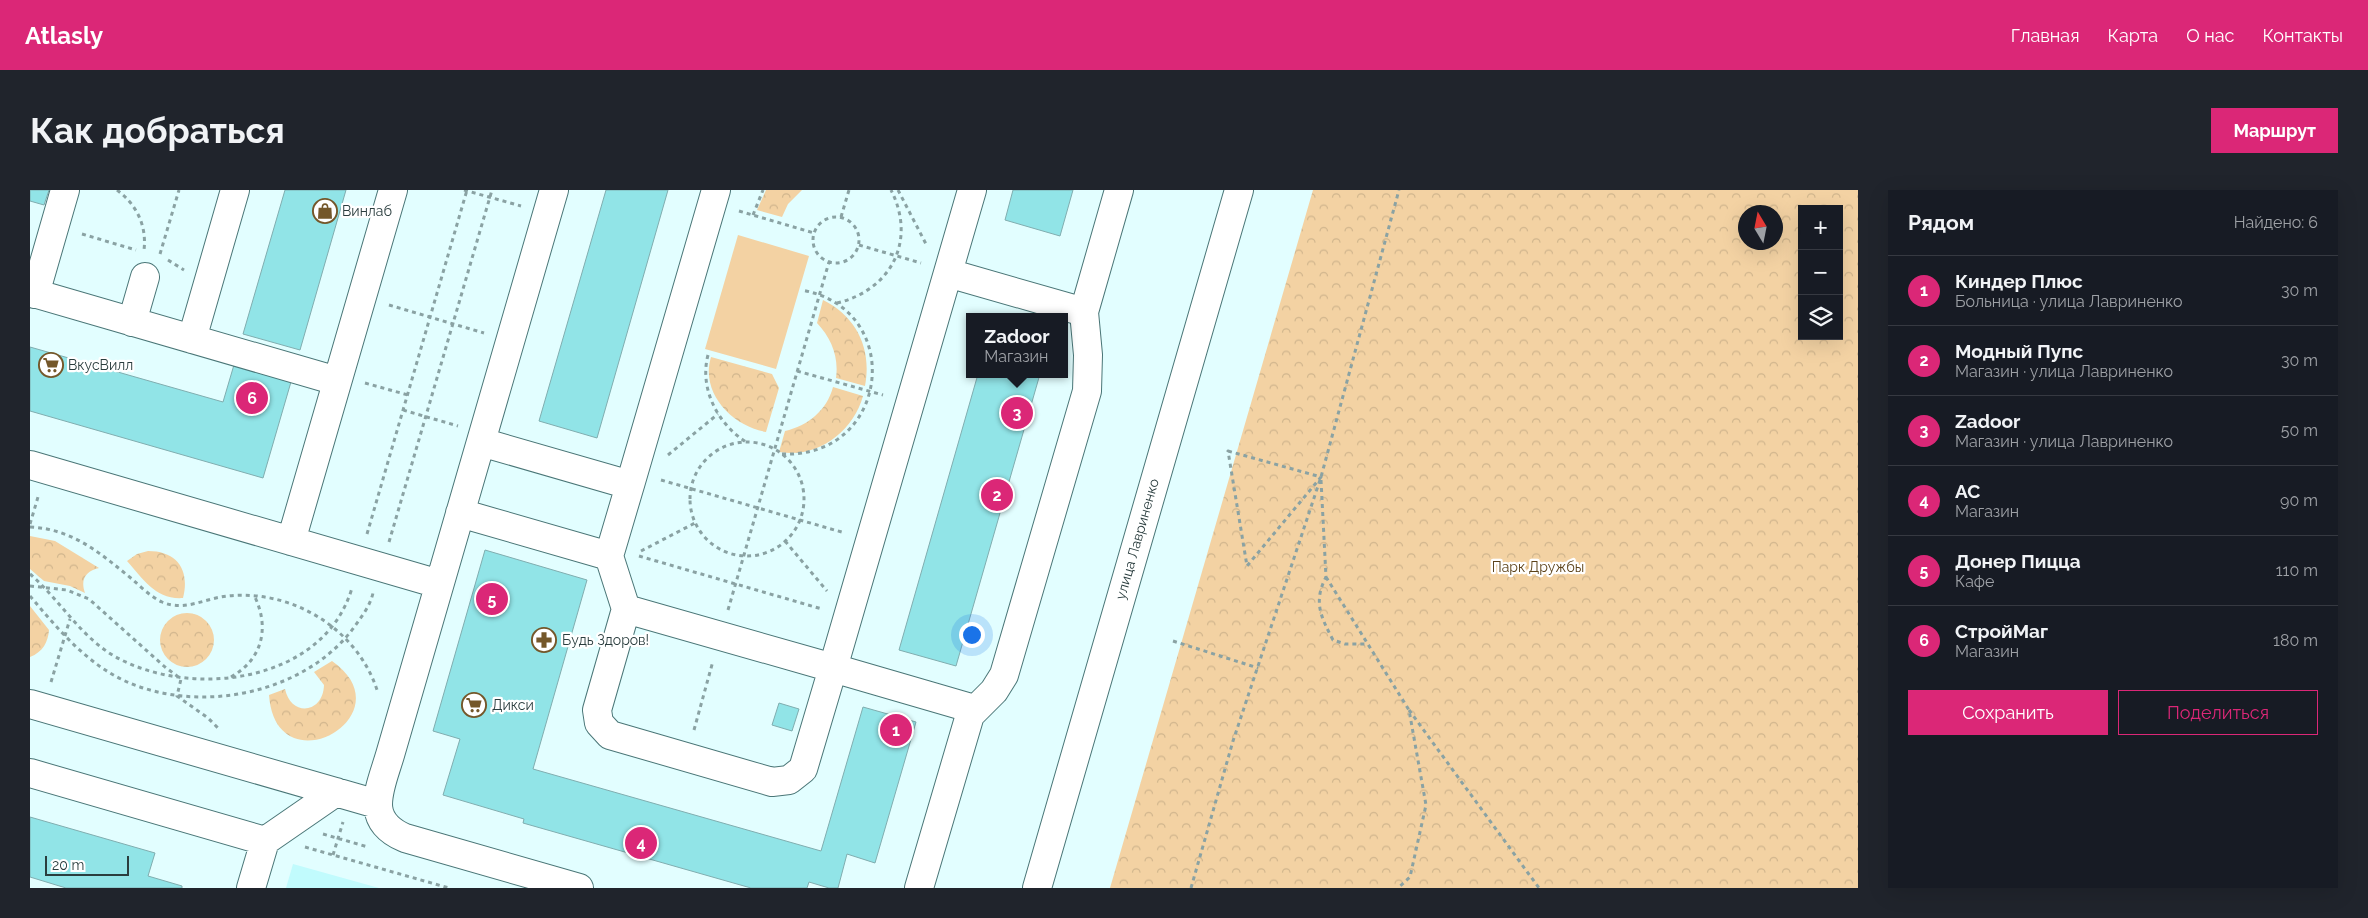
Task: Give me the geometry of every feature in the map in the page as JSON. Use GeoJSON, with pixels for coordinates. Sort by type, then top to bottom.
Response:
{"type":"FeatureCollection","features":[{"type":"Feature","properties":{"kind":"street"},"geometry":{"type":"LineString","coordinates":[[65,190],[32,293],[338,378]]}},
{"type":"Feature","properties":{"kind":"street"},"geometry":{"type":"LineString","coordinates":[[192,339],[235,190]]}},
{"type":"Feature","properties":{"kind":"street"},"geometry":{"type":"LineString","coordinates":[[291,541],[393,190]]}},
{"type":"Feature","properties":{"kind":"street"},"geometry":{"type":"LineString","coordinates":[[714,196],[636,477],[609,556],[626,609],[597,710],[599,723],[610,735],[772,782],[789,780],[804,770],[972,190]]}},
{"type":"Feature","properties":{"kind":"street"},"geometry":{"type":"LineString","coordinates":[[919,888],[968,722],[974,709],[994,690],[1004,676],[1087,391],[1088,355],[1084,312],[1119,190]]}},
{"type":"Feature","properties":{"kind":"street","name":"улица Лавриненко"},"geometry":{"type":"LineString","coordinates":[[1038,888],[1239,190]]}},
{"type":"Feature","properties":{"kind":"street"},"geometry":{"type":"LineString","coordinates":[[550,202],[377,804],[379,815],[384,824],[390,831],[405,838],[579,888]]}},
{"type":"Feature","properties":{"kind":"street"},"geometry":{"type":"LineString","coordinates":[[132,322],[149,262]]}},
{"type":"Feature","properties":{"kind":"street"},"geometry":{"type":"LineString","coordinates":[[948,273],[1084,312]]}},
{"type":"Feature","properties":{"kind":"street"},"geometry":{"type":"LineString","coordinates":[[482,438],[636,477]]}},
{"type":"Feature","properties":{"kind":"street"},"geometry":{"type":"LineString","coordinates":[[30,466],[439,584]]}},
{"type":"Feature","properties":{"kind":"street"},"geometry":{"type":"LineString","coordinates":[[460,513],[609,556]]}},
{"type":"Feature","properties":{"kind":"street"},"geometry":{"type":"LineString","coordinates":[[626,609],[974,709]]}},
{"type":"Feature","properties":{"kind":"street"},"geometry":{"type":"LineString","coordinates":[[37,706],[377,804]]}},
{"type":"Feature","properties":{"kind":"street"},"geometry":{"type":"LineString","coordinates":[[30,773],[267,839]]}},
{"type":"Feature","properties":{"kind":"street"},"geometry":{"type":"LineString","coordinates":[[251,888],[267,839],[343,795]]}},
{"type":"Feature","properties":{"kind":"path"},"geometry":{"type":"LineString","coordinates":[[117,190],[133,205],[141,222],[145,234],[149,262]]}},
{"type":"Feature","properties":{"kind":"path"},"geometry":{"type":"LineString","coordinates":[[149,262],[178,190]]}},
{"type":"Feature","properties":{"kind":"path"},"geometry":{"type":"LineString","coordinates":[[464,190],[550,202]]}},
{"type":"Feature","properties":{"kind":"path"},"geometry":{"type":"LineString","coordinates":[[753,215],[763,190]]}},
{"type":"Feature","properties":{"kind":"path"},"geometry":{"type":"LineString","coordinates":[[842,217],[849,190]]}},
{"type":"Feature","properties":{"kind":"path"},"geometry":{"type":"LineString","coordinates":[[837,303],[852,299],[866,292],[879,282],[889,270],[896,256],[900,243],[900,214],[891,190]]}},
{"type":"Feature","properties":{"kind":"path"},"geometry":{"type":"LineString","coordinates":[[898,190],[925,240],[927,248]]}},
{"type":"Feature","properties":{"kind":"path"},"geometry":{"type":"LineString","coordinates":[[1191,888],[1233,741],[1321,477],[1399,190]]}},
{"type":"Feature","properties":{"kind":"path"},"geometry":{"type":"LineString","coordinates":[[714,196],[753,215],[814,232]]}},
{"type":"Feature","properties":{"kind":"path"},"geometry":{"type":"LineString","coordinates":[[842,217],[850,221],[856,228],[859,236],[859,245],[850,258],[836,263],[829,262],[817,254],[814,247],[814,232],[825,219],[842,217]]}},
{"type":"Feature","properties":{"kind":"path"},"geometry":{"type":"LineString","coordinates":[[54,226],[149,262],[175,264],[186,272],[205,296]]}},
{"type":"Feature","properties":{"kind":"path"},"geometry":{"type":"LineString","coordinates":[[859,245],[924,264],[926,256]]}},
{"type":"Feature","properties":{"kind":"path"},"geometry":{"type":"LineString","coordinates":[[686,757],[829,262]]}},
{"type":"Feature","properties":{"kind":"path"},"geometry":{"type":"LineString","coordinates":[[781,454],[808,453],[838,440],[860,416],[871,392],[873,365],[867,339],[852,316],[837,303],[820,294],[801,290]]}},
{"type":"Feature","properties":{"kind":"path"},"geometry":{"type":"LineString","coordinates":[[362,298],[510,340]]}},
{"type":"Feature","properties":{"kind":"path"},"geometry":{"type":"LineString","coordinates":[[708,355],[706,375],[708,389],[718,414],[727,426],[747,442],[775,450],[781,454],[792,464],[801,484],[804,506],[800,520],[785,542],[773,550],[759,555],[744,556],[728,554],[714,546],[703,536],[694,522],[690,506],[691,489],[695,476],[710,455],[722,448],[747,442]]}},
{"type":"Feature","properties":{"kind":"path"},"geometry":{"type":"LineString","coordinates":[[798,371],[910,403]]}},
{"type":"Feature","properties":{"kind":"path"},"geometry":{"type":"LineString","coordinates":[[338,378],[408,395]]}},
{"type":"Feature","properties":{"kind":"path"},"geometry":{"type":"LineString","coordinates":[[403,410],[482,438]]}},
{"type":"Feature","properties":{"kind":"path"},"geometry":{"type":"LineString","coordinates":[[636,477],[718,414]]}},
{"type":"Feature","properties":{"kind":"path"},"geometry":{"type":"LineString","coordinates":[[1228,451],[1321,477],[1259,551],[1247,566],[1228,451]]}},
{"type":"Feature","properties":{"kind":"path"},"geometry":{"type":"LineString","coordinates":[[636,477],[691,489],[870,540]]}},
{"type":"Feature","properties":{"kind":"path"},"geometry":{"type":"LineString","coordinates":[[1321,477],[1326,577],[1409,710],[1539,888]]}},
{"type":"Feature","properties":{"kind":"path"},"geometry":{"type":"LineString","coordinates":[[694,522],[634,555],[848,616]]}},
{"type":"Feature","properties":{"kind":"path"},"geometry":{"type":"LineString","coordinates":[[30,527],[63,532],[83,541],[98,551],[152,596],[171,605],[187,606],[227,596],[254,594],[294,604],[308,610],[332,627],[363,661],[379,695]]}},
{"type":"Feature","properties":{"kind":"path"},"geometry":{"type":"LineString","coordinates":[[785,542],[848,616]]}},
{"type":"Feature","properties":{"kind":"path"},"geometry":{"type":"LineString","coordinates":[[1326,577],[1320,589],[1320,615],[1333,640],[1345,644],[1368,644]]}},
{"type":"Feature","properties":{"kind":"path"},"geometry":{"type":"LineString","coordinates":[[30,586],[68,590],[80,594],[98,606],[158,662],[181,679],[177,696],[216,725],[224,736],[236,764]]}},
{"type":"Feature","properties":{"kind":"path"},"geometry":{"type":"LineString","coordinates":[[227,679],[250,663],[260,646],[263,635],[263,618],[254,594]]}},
{"type":"Feature","properties":{"kind":"path"},"geometry":{"type":"LineString","coordinates":[[37,706],[70,618]]}},
{"type":"Feature","properties":{"kind":"path"},"geometry":{"type":"LineString","coordinates":[[1173,641],[1258,668]]}},
{"type":"Feature","properties":{"kind":"path"},"geometry":{"type":"LineString","coordinates":[[1398,888],[1410,877],[1426,805],[1409,710]]}},
{"type":"Feature","properties":{"kind":"path"},"geometry":{"type":"LineString","coordinates":[[333,855],[343,795]]}},
{"type":"Feature","properties":{"kind":"path"},"geometry":{"type":"LineString","coordinates":[[267,839],[333,855],[449,888]]}},
{"type":"Feature","properties":{"kind":"shaded area"},"geometry":{"type":"Polygon","coordinates":[[[293,864],[379,888],[286,888],[293,864]]]}},
{"type":"Feature","properties":{"kind":"green space"},"geometry":{"type":"Polygon","coordinates":[[[766,190],[802,190],[788,204],[782,217],[757,210],[766,190]]]}},
{"type":"Feature","properties":{"kind":"green space","name":"Парк Дружбы"},"geometry":{"type":"Polygon","coordinates":[[[1313,190],[1858,190],[1858,888],[1110,888],[1313,190]]]}},
{"type":"Feature","properties":{"kind":"green space"},"geometry":{"type":"Polygon","coordinates":[[[738,235],[809,256],[776,369],[705,349],[738,235]]]}},
{"type":"Feature","properties":{"kind":"green space"},"geometry":{"type":"Polygon","coordinates":[[[823,300],[845,315],[859,336],[864,347],[866,359],[865,386],[836,378],[837,370],[833,348],[817,323],[823,300]]]}},
{"type":"Feature","properties":{"kind":"green space"},"geometry":{"type":"Polygon","coordinates":[[[711,357],[772,374],[779,388],[766,432],[753,429],[742,423],[722,406],[710,383],[711,357]]]}},
{"type":"Feature","properties":{"kind":"green space"},"geometry":{"type":"Polygon","coordinates":[[[833,387],[863,396],[851,421],[842,431],[820,447],[793,453],[779,452],[785,431],[809,421],[815,416],[826,403],[833,387]]]}},
{"type":"Feature","properties":{"kind":"green space"},"geometry":{"type":"Polygon","coordinates":[[[30,536],[55,541],[99,568],[85,576],[83,584],[85,593],[70,586],[44,581],[30,569],[30,536]]]}},
{"type":"Feature","properties":{"kind":"green space"},"geometry":{"type":"Polygon","coordinates":[[[148,551],[167,555],[179,564],[185,579],[183,598],[173,598],[158,592],[127,561],[137,554],[148,551]]]}},
{"type":"Feature","properties":{"kind":"green space"},"geometry":{"type":"Polygon","coordinates":[[[30,606],[49,630],[44,646],[30,657],[30,606]]]}},
{"type":"Feature","properties":{"kind":"green space"},"geometry":{"type":"Polygon","coordinates":[[[187,613],[197,615],[206,621],[212,630],[214,640],[212,650],[206,659],[197,665],[187,667],[177,665],[168,659],[162,650],[160,640],[162,630],[168,621],[177,615],[187,613]]]}},
{"type":"Feature","properties":{"kind":"green space"},"geometry":{"type":"Polygon","coordinates":[[[332,661],[352,682],[356,702],[348,721],[332,734],[312,740],[293,737],[277,723],[269,695],[285,689],[288,698],[293,704],[300,708],[313,706],[322,695],[324,685],[314,672],[332,661]]]}},
{"type":"Feature","properties":{"kind":"building"},"geometry":{"type":"Polygon","coordinates":[[[30,190],[49,190],[44,205],[30,201],[30,190]]]}},
{"type":"Feature","properties":{"kind":"building"},"geometry":{"type":"Polygon","coordinates":[[[285,190],[346,190],[300,350],[243,334],[285,190]]]}},
{"type":"Feature","properties":{"kind":"building"},"geometry":{"type":"Polygon","coordinates":[[[606,190],[668,190],[597,438],[539,421],[606,190]]]}},
{"type":"Feature","properties":{"kind":"building"},"geometry":{"type":"Polygon","coordinates":[[[1013,190],[1073,190],[1060,236],[1005,220],[1013,190]]]}},
{"type":"Feature","properties":{"kind":"building"},"geometry":{"type":"Polygon","coordinates":[[[30,347],[223,402],[236,358],[293,375],[263,478],[30,411],[30,347]]]}},
{"type":"Feature","properties":{"kind":"building"},"geometry":{"type":"Polygon","coordinates":[[[977,378],[1039,378],[956,666],[899,650],[977,378]]]}},
{"type":"Feature","properties":{"kind":"building"},"geometry":{"type":"Polygon","coordinates":[[[485,550],[587,580],[533,769],[821,851],[863,707],[916,722],[875,863],[847,854],[838,888],[829,888],[809,882],[807,888],[751,888],[523,823],[524,819],[443,795],[460,739],[433,731],[485,550]]]}},
{"type":"Feature","properties":{"kind":"building"},"geometry":{"type":"Polygon","coordinates":[[[779,703],[799,709],[792,731],[772,725],[779,703]]]}},
{"type":"Feature","properties":{"kind":"building"},"geometry":{"type":"Polygon","coordinates":[[[30,817],[155,853],[148,876],[182,886],[182,888],[66,888],[30,877],[30,817]]]}},
{"type":"Feature","properties":{"kind":"place","name":"Винлаб"},"geometry":{"type":"Point","coordinates":[325,211]}},
{"type":"Feature","properties":{"kind":"place","name":"ВкусВилл"},"geometry":{"type":"Point","coordinates":[51,365]}},
{"type":"Feature","properties":{"kind":"place","name":"СтройМаг"},"geometry":{"type":"Point","coordinates":[252,398]}},
{"type":"Feature","properties":{"kind":"place","name":"Zadoor"},"geometry":{"type":"Point","coordinates":[1017,413]}},
{"type":"Feature","properties":{"kind":"place","name":"Модный Пупс"},"geometry":{"type":"Point","coordinates":[997,495]}},
{"type":"Feature","properties":{"kind":"place","name":"Донер Пицца"},"geometry":{"type":"Point","coordinates":[492,599]}},
{"type":"Feature","properties":{"kind":"place","name":"Будь Здоров!"},"geometry":{"type":"Point","coordinates":[544,640]}},
{"type":"Feature","properties":{"kind":"place","name":"Дикси"},"geometry":{"type":"Point","coordinates":[474,705]}},
{"type":"Feature","properties":{"kind":"place","name":"Киндер Плюс"},"geometry":{"type":"Point","coordinates":[896,730]}},
{"type":"Feature","properties":{"kind":"place","name":"АС"},"geometry":{"type":"Point","coordinates":[641,843]}}]}
